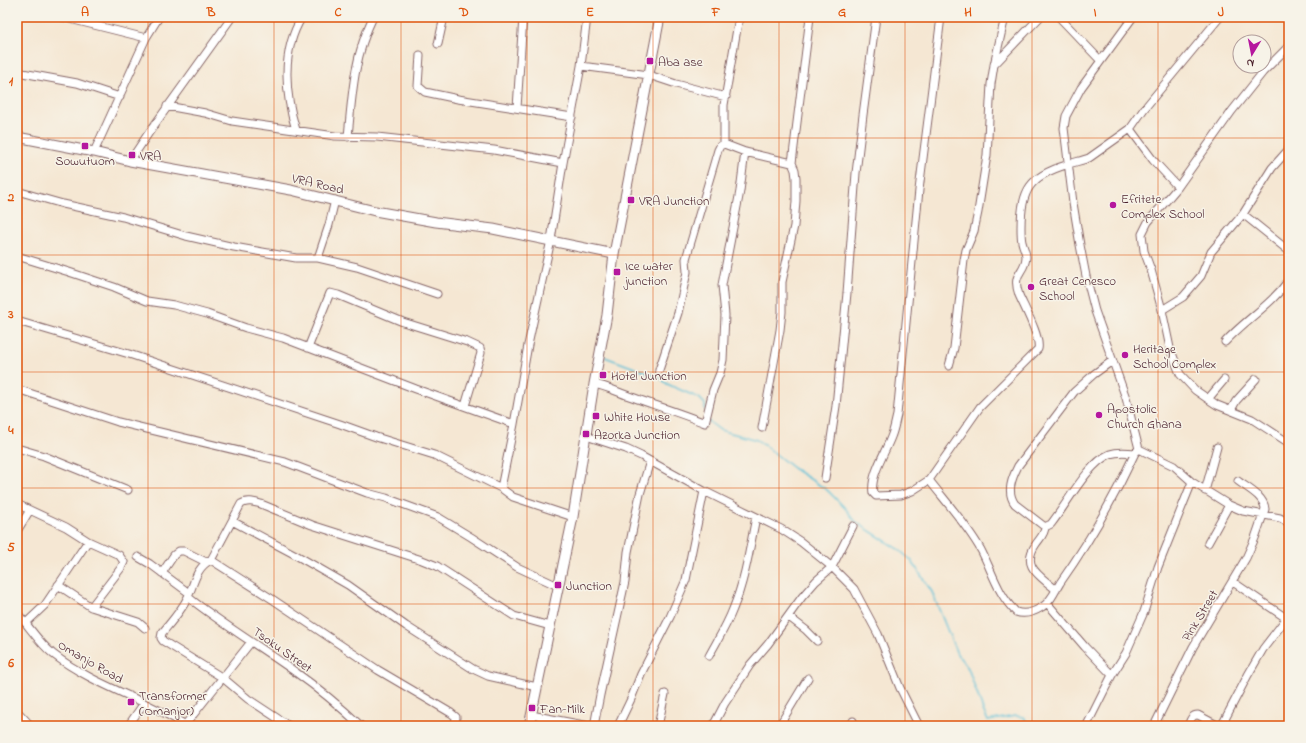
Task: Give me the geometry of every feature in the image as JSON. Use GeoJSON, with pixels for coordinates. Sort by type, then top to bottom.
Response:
{"type":"FeatureCollection","features":[{"type":"Feature","properties":{"kind":"street"},"geometry":{"type":"LineString","coordinates":[[62,17],[146,38]]}},
{"type":"Feature","properties":{"kind":"street"},"geometry":{"type":"LineString","coordinates":[[94,152],[146,38],[159,17]]}},
{"type":"Feature","properties":{"kind":"street"},"geometry":{"type":"LineString","coordinates":[[130,161],[167,106],[232,17]]}},
{"type":"Feature","properties":{"kind":"street"},"geometry":{"type":"LineString","coordinates":[[296,130],[290,110],[287,66],[291,40],[296,25],[302,17]]}},
{"type":"Feature","properties":{"kind":"street"},"geometry":{"type":"LineString","coordinates":[[348,137],[353,83],[359,53],[365,33],[373,17]]}},
{"type":"Feature","properties":{"kind":"street"},"geometry":{"type":"LineString","coordinates":[[438,44],[444,17]]}},
{"type":"Feature","properties":{"kind":"street"},"geometry":{"type":"LineString","coordinates":[[516,108],[522,17]]}},
{"type":"Feature","properties":{"kind":"street"},"geometry":{"type":"LineString","coordinates":[[500,488],[514,424],[528,345],[551,240],[563,163],[581,66],[587,17]]}},
{"type":"Feature","properties":{"kind":"street"},"geometry":{"type":"LineString","coordinates":[[529,726],[572,517],[607,315],[614,254],[660,17]]}},
{"type":"Feature","properties":{"kind":"street"},"geometry":{"type":"LineString","coordinates":[[724,144],[724,113],[739,17]]}},
{"type":"Feature","properties":{"kind":"street"},"geometry":{"type":"LineString","coordinates":[[762,428],[780,330],[782,282],[794,226],[796,178],[792,163],[810,17]]}},
{"type":"Feature","properties":{"kind":"street"},"geometry":{"type":"LineString","coordinates":[[825,478],[836,406],[862,115],[876,17]]}},
{"type":"Feature","properties":{"kind":"street"},"geometry":{"type":"LineString","coordinates":[[941,17],[919,190],[897,415],[891,438],[875,476],[872,488],[873,493],[876,496],[901,495],[912,491],[929,480],[980,407],[1013,372],[1038,349],[1038,339],[1019,294],[1016,280],[1026,258],[1021,241],[1022,201],[1027,189],[1035,179],[1053,169],[1089,158],[1130,129],[1144,109],[1220,17]]}},
{"type":"Feature","properties":{"kind":"street"},"geometry":{"type":"LineString","coordinates":[[949,366],[954,348],[964,260],[966,250],[974,231],[978,212],[986,162],[994,65],[1005,17]]}},
{"type":"Feature","properties":{"kind":"street"},"geometry":{"type":"LineString","coordinates":[[994,65],[1040,17]]}},
{"type":"Feature","properties":{"kind":"street"},"geometry":{"type":"LineString","coordinates":[[1059,17],[1100,60]]}},
{"type":"Feature","properties":{"kind":"street"},"geometry":{"type":"LineString","coordinates":[[929,480],[973,538],[987,562],[1001,595],[1016,612],[1025,613],[1042,607],[1047,603],[1056,590],[1087,543],[1116,493],[1137,451],[1126,398],[1095,311],[1086,276],[1080,245],[1064,128],[1066,116],[1081,88],[1100,60],[1133,17]]}},
{"type":"Feature","properties":{"kind":"street"},"geometry":{"type":"LineString","coordinates":[[1289,46],[1263,72],[1232,111],[1178,187],[1148,222],[1142,234],[1144,252],[1151,270],[1162,310],[1170,348],[1180,374],[1195,390],[1208,399],[1252,419],[1289,443]]}},
{"type":"Feature","properties":{"kind":"street"},"geometry":{"type":"LineString","coordinates":[[420,56],[418,86],[425,92],[458,99],[572,117]]}},
{"type":"Feature","properties":{"kind":"street"},"geometry":{"type":"LineString","coordinates":[[581,66],[649,75],[676,84],[726,97]]}},
{"type":"Feature","properties":{"kind":"street"},"geometry":{"type":"LineString","coordinates":[[17,72],[77,83],[120,97]]}},
{"type":"Feature","properties":{"kind":"street"},"geometry":{"type":"LineString","coordinates":[[167,106],[205,113],[232,121],[348,137],[377,137],[494,150],[563,163]]}},
{"type":"Feature","properties":{"kind":"street"},"geometry":{"type":"LineString","coordinates":[[1130,129],[1153,160],[1178,187]]}},
{"type":"Feature","properties":{"kind":"street","name":"VRA Road"},"geometry":{"type":"LineString","coordinates":[[17,137],[94,152],[130,161],[247,182],[334,200],[375,211],[551,240],[614,254]]}},
{"type":"Feature","properties":{"kind":"street"},"geometry":{"type":"LineString","coordinates":[[724,144],[745,152],[792,163]]}},
{"type":"Feature","properties":{"kind":"street"},"geometry":{"type":"LineString","coordinates":[[659,370],[680,307],[687,272],[686,259],[700,209],[718,150],[720,146],[724,144]]}},
{"type":"Feature","properties":{"kind":"street"},"geometry":{"type":"LineString","coordinates":[[1162,310],[1176,302],[1188,292],[1201,276],[1211,252],[1243,214],[1272,168],[1289,149]]}},
{"type":"Feature","properties":{"kind":"street"},"geometry":{"type":"LineString","coordinates":[[594,384],[609,388],[626,396],[668,408],[705,423],[713,390],[720,373],[723,360],[725,309],[722,285],[740,191],[745,152]]}},
{"type":"Feature","properties":{"kind":"street"},"geometry":{"type":"LineString","coordinates":[[17,191],[63,204],[123,217],[186,236],[234,247],[296,258],[318,258],[357,267],[437,294]]}},
{"type":"Feature","properties":{"kind":"street"},"geometry":{"type":"LineString","coordinates":[[318,258],[329,225],[334,200]]}},
{"type":"Feature","properties":{"kind":"street"},"geometry":{"type":"LineString","coordinates":[[1243,214],[1289,251]]}},
{"type":"Feature","properties":{"kind":"street"},"geometry":{"type":"LineString","coordinates":[[17,256],[114,287],[147,301],[181,307],[283,338],[408,387],[514,424]]}},
{"type":"Feature","properties":{"kind":"street"},"geometry":{"type":"LineString","coordinates":[[1225,342],[1272,300],[1289,280]]}},
{"type":"Feature","properties":{"kind":"street"},"geometry":{"type":"LineString","coordinates":[[308,348],[330,293],[344,297],[407,323],[468,342],[480,348],[481,353],[465,406]]}},
{"type":"Feature","properties":{"kind":"street"},"geometry":{"type":"LineString","coordinates":[[17,321],[129,354],[434,455],[500,488],[513,497],[572,517]]}},
{"type":"Feature","properties":{"kind":"street"},"geometry":{"type":"LineString","coordinates":[[1045,527],[1015,504],[1011,499],[1010,494],[1012,477],[1018,466],[1074,392],[1094,374],[1112,361]]}},
{"type":"Feature","properties":{"kind":"street"},"geometry":{"type":"LineString","coordinates":[[1231,410],[1236,401],[1256,379]]}},
{"type":"Feature","properties":{"kind":"street"},"geometry":{"type":"LineString","coordinates":[[1208,399],[1224,380]]}},
{"type":"Feature","properties":{"kind":"street"},"geometry":{"type":"LineString","coordinates":[[17,389],[118,422],[285,462],[386,498],[438,517],[517,568],[558,586]]}},
{"type":"Feature","properties":{"kind":"street"},"geometry":{"type":"LineString","coordinates":[[586,436],[626,449],[704,491],[781,529],[801,542],[832,567],[854,588],[878,634],[897,681],[919,726]]}},
{"type":"Feature","properties":{"kind":"street"},"geometry":{"type":"LineString","coordinates":[[1205,491],[1217,447]]}},
{"type":"Feature","properties":{"kind":"street"},"geometry":{"type":"LineString","coordinates":[[17,448],[44,456],[128,490]]}},
{"type":"Feature","properties":{"kind":"street"},"geometry":{"type":"LineString","coordinates":[[1045,527],[1051,524],[1086,474],[1102,458],[1112,453],[1137,451],[1174,466],[1205,491],[1242,512],[1280,518],[1289,523]]}},
{"type":"Feature","properties":{"kind":"street"},"geometry":{"type":"LineString","coordinates":[[594,726],[625,582],[628,552],[640,494],[650,461]]}},
{"type":"Feature","properties":{"kind":"street"},"geometry":{"type":"LineString","coordinates":[[1238,481],[1260,498],[1264,503],[1262,516]]}},
{"type":"Feature","properties":{"kind":"street"},"geometry":{"type":"LineString","coordinates":[[1086,725],[1112,675],[1126,653],[1144,612],[1158,567],[1192,482]]}},
{"type":"Feature","properties":{"kind":"street"},"geometry":{"type":"LineString","coordinates":[[618,726],[641,674],[670,617],[688,574],[704,491]]}},
{"type":"Feature","properties":{"kind":"street"},"geometry":{"type":"LineString","coordinates":[[289,726],[253,703],[223,678],[163,641],[161,638],[162,633],[189,595],[195,578],[208,561],[241,504],[244,502],[261,504],[312,525],[349,535],[437,566],[514,616],[550,626]]}},
{"type":"Feature","properties":{"kind":"street"},"geometry":{"type":"LineString","coordinates":[[17,504],[77,533],[88,541],[120,555],[124,562],[121,568],[91,607]]}},
{"type":"Feature","properties":{"kind":"street"},"geometry":{"type":"LineString","coordinates":[[1208,543],[1229,505]]}},
{"type":"Feature","properties":{"kind":"street"},"geometry":{"type":"LineString","coordinates":[[17,531],[30,510]]}},
{"type":"Feature","properties":{"kind":"street","name":"Pink Street"},"geometry":{"type":"LineString","coordinates":[[1154,726],[1193,648],[1233,582],[1255,538],[1262,516]]}},
{"type":"Feature","properties":{"kind":"street"},"geometry":{"type":"LineString","coordinates":[[709,656],[733,610],[738,597],[756,517]]}},
{"type":"Feature","properties":{"kind":"street"},"geometry":{"type":"LineString","coordinates":[[232,521],[348,585],[406,626],[473,669],[493,678],[537,687]]}},
{"type":"Feature","properties":{"kind":"street"},"geometry":{"type":"LineString","coordinates":[[713,726],[724,703],[750,665],[789,617],[802,596],[832,567],[853,526]]}},
{"type":"Feature","properties":{"kind":"street"},"geometry":{"type":"LineString","coordinates":[[1045,527],[1045,532],[1035,546],[1030,561],[1036,574],[1056,590]]}},
{"type":"Feature","properties":{"kind":"street"},"geometry":{"type":"LineString","coordinates":[[26,623],[45,605],[88,541]]}},
{"type":"Feature","properties":{"kind":"street"},"geometry":{"type":"LineString","coordinates":[[162,573],[174,555],[179,551],[184,551],[208,561],[272,599],[378,670],[451,713],[456,717],[455,726]]}},
{"type":"Feature","properties":{"kind":"street","name":"Tsoku Street"},"geometry":{"type":"LineString","coordinates":[[138,557],[162,573],[189,595],[205,611],[318,688],[361,726]]}},
{"type":"Feature","properties":{"kind":"street"},"geometry":{"type":"LineString","coordinates":[[1188,726],[1192,717],[1195,715],[1198,715],[1220,726],[1226,720],[1248,675],[1263,649],[1288,618],[1233,582]]}},
{"type":"Feature","properties":{"kind":"street"},"geometry":{"type":"LineString","coordinates":[[58,585],[91,607],[138,622],[145,628]]}},
{"type":"Feature","properties":{"kind":"street"},"geometry":{"type":"LineString","coordinates":[[1047,603],[1085,647],[1112,675]]}},
{"type":"Feature","properties":{"kind":"street","name":"Omanjo Road"},"geometry":{"type":"LineString","coordinates":[[17,613],[44,646],[61,660],[112,688],[186,725]]}},
{"type":"Feature","properties":{"kind":"street"},"geometry":{"type":"LineString","coordinates":[[789,617],[817,641]]}},
{"type":"Feature","properties":{"kind":"street"},"geometry":{"type":"LineString","coordinates":[[186,725],[251,642]]}},
{"type":"Feature","properties":{"kind":"street"},"geometry":{"type":"LineString","coordinates":[[780,726],[808,678]]}},
{"type":"Feature","properties":{"kind":"street"},"geometry":{"type":"LineString","coordinates":[[658,726],[665,694]]}},
{"type":"Feature","properties":{"kind":"street"},"geometry":{"type":"LineString","coordinates":[[128,726],[144,703]]}},
{"type":"Feature","properties":{"kind":"street"},"geometry":{"type":"LineString","coordinates":[[17,711],[29,725]]}},
{"type":"Feature","properties":{"kind":"street"},"geometry":{"type":"LineString","coordinates":[[531,715],[585,726]]}},
{"type":"Feature","properties":{"kind":"waterway"},"geometry":{"type":"LineString","coordinates":[[605,357],[659,377],[667,384],[699,398],[705,404],[705,410]]}},
{"type":"Feature","properties":{"kind":"waterway"},"geometry":{"type":"LineString","coordinates":[[708,421],[720,430],[757,440],[793,468],[827,490],[845,508],[856,522],[898,549],[911,560],[932,592],[957,654],[968,668],[988,721],[1015,716],[1023,717],[1030,726]]}},
{"type":"Feature","properties":{"kind":"place","name":"Aba ase"},"geometry":{"type":"Point","coordinates":[650,61]}},
{"type":"Feature","properties":{"kind":"place","name":"Sowutuom"},"geometry":{"type":"Point","coordinates":[85,146]}},
{"type":"Feature","properties":{"kind":"place","name":"VRA"},"geometry":{"type":"Point","coordinates":[132,155]}},
{"type":"Feature","properties":{"kind":"place","name":"VRA Junction"},"geometry":{"type":"Point","coordinates":[631,200]}},
{"type":"Feature","properties":{"kind":"place","name":"Efritete Complex School"},"geometry":{"type":"Point","coordinates":[1113,205]}},
{"type":"Feature","properties":{"kind":"place","name":"Ice water junction"},"geometry":{"type":"Point","coordinates":[617,272]}},
{"type":"Feature","properties":{"kind":"place","name":"Great Cenesco School"},"geometry":{"type":"Point","coordinates":[1031,287]}},
{"type":"Feature","properties":{"kind":"place","name":"Heritage School Complex"},"geometry":{"type":"Point","coordinates":[1125,355]}},
{"type":"Feature","properties":{"kind":"place","name":"Hotel Junction"},"geometry":{"type":"Point","coordinates":[603,375]}},
{"type":"Feature","properties":{"kind":"place","name":"Apostolic Church Ghana"},"geometry":{"type":"Point","coordinates":[1099,415]}},
{"type":"Feature","properties":{"kind":"place","name":"White House"},"geometry":{"type":"Point","coordinates":[596,416]}},
{"type":"Feature","properties":{"kind":"place","name":"Azorka Junction"},"geometry":{"type":"Point","coordinates":[586,434]}},
{"type":"Feature","properties":{"kind":"place","name":"Junction"},"geometry":{"type":"Point","coordinates":[558,585]}},
{"type":"Feature","properties":{"kind":"place","name":"Transformer (Omanjor)"},"geometry":{"type":"Point","coordinates":[131,702]}},
{"type":"Feature","properties":{"kind":"place","name":"Fan-Milk"},"geometry":{"type":"Point","coordinates":[532,708]}}]}
